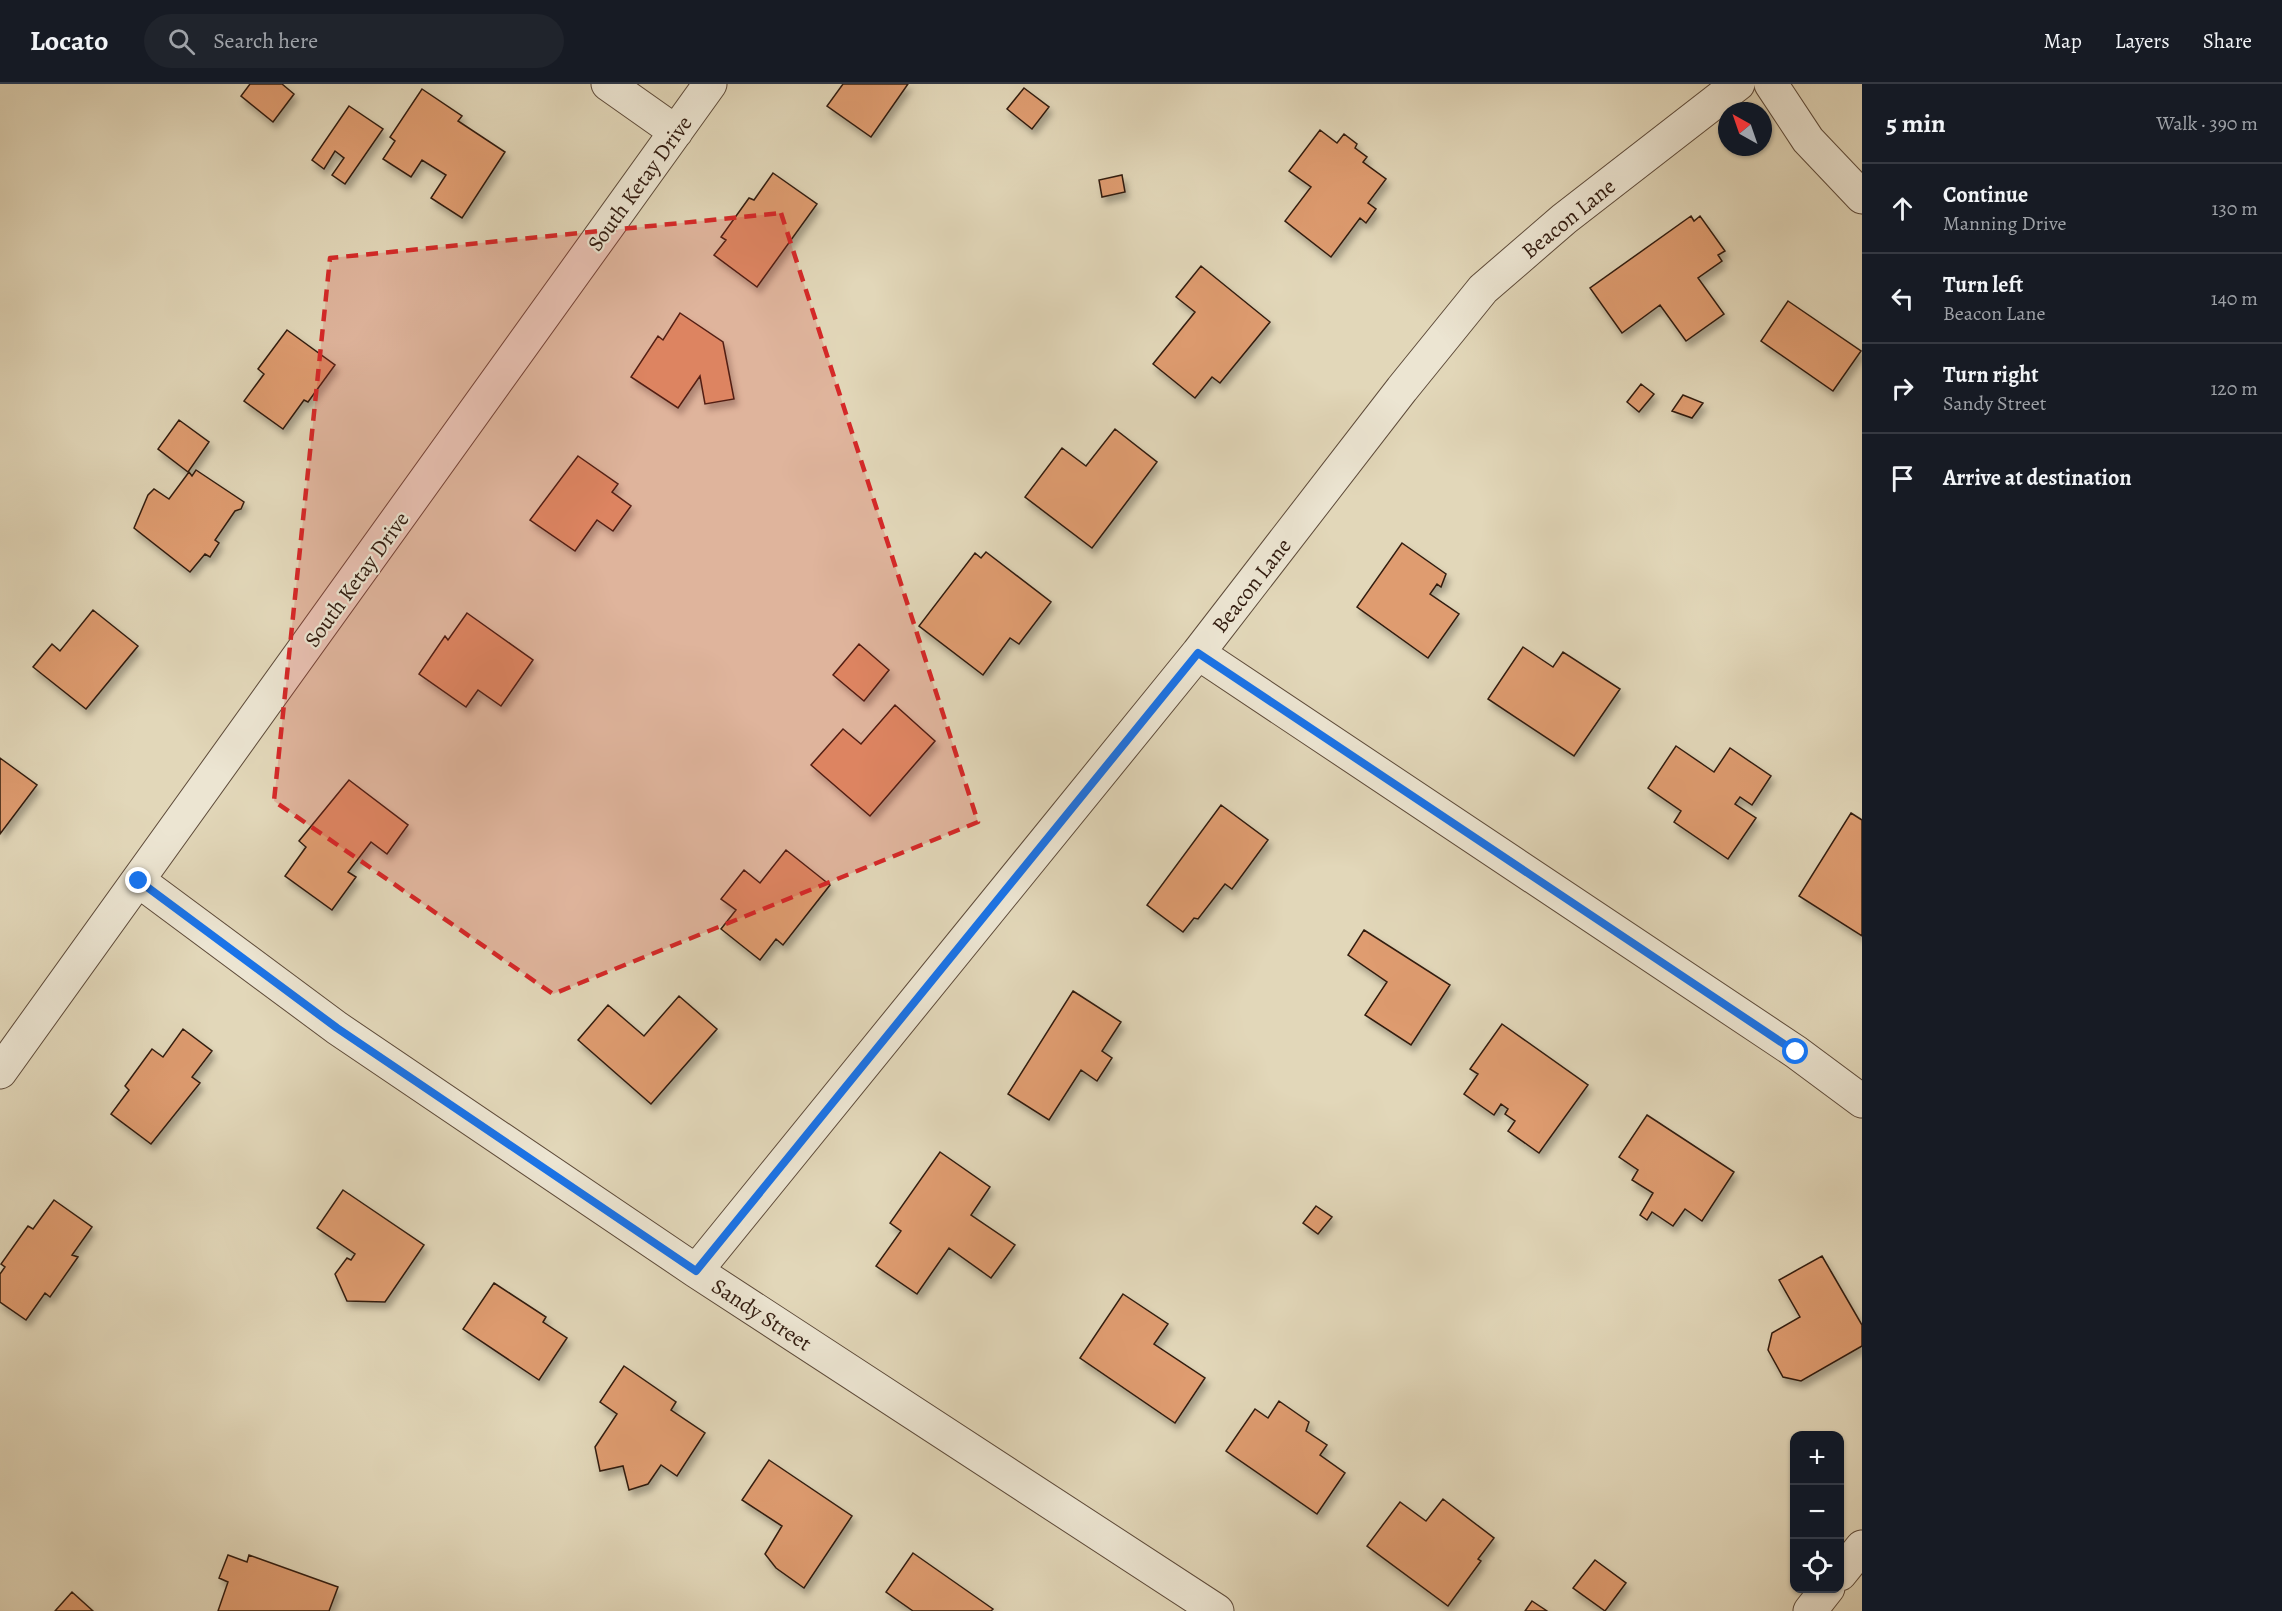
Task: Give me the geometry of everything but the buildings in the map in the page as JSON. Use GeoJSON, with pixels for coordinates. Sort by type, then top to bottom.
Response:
{"type":"FeatureCollection","features":[{"type":"Feature","properties":{"kind":"street"},"geometry":{"type":"LineString","coordinates":[[608,84],[676,132]]}},
{"type":"Feature","properties":{"kind":"street","name":"South Ketay Drive"},"geometry":{"type":"LineString","coordinates":[[0,1072],[710,84]]}},
{"type":"Feature","properties":{"kind":"street","name":"Beacon Lane"},"geometry":{"type":"LineString","coordinates":[[696,1271],[1198,653],[1402,388],[1483,289],[1564,219],[1738,84]]}},
{"type":"Feature","properties":{"kind":"street"},"geometry":{"type":"LineString","coordinates":[[1772,84],[1808,140],[1862,197]]}},
{"type":"Feature","properties":{"kind":"street"},"geometry":{"type":"LineString","coordinates":[[1198,653],[1796,1052],[1862,1101]]}},
{"type":"Feature","properties":{"kind":"street","name":"Sandy Street"},"geometry":{"type":"LineString","coordinates":[[139,881],[337,1028],[696,1271],[1217,1611]]}},
{"type":"Feature","properties":{"kind":"street"},"geometry":{"type":"LineString","coordinates":[[1844,1568],[1862,1547]]}},
{"type":"Feature","properties":{"kind":"street"},"geometry":{"type":"LineString","coordinates":[[1810,1611],[1824,1593]]}},
{"type":"Feature","properties":{"kind":"highlighted area"},"geometry":{"type":"Polygon","coordinates":[[[781,213],[978,822],[553,994],[274,801],[330,258],[781,213]]]}},
{"type":"Feature","properties":{"kind":"route"},"geometry":{"type":"LineString","coordinates":[[139,881],[337,1028],[696,1271],[1017,879],[1198,653],[1796,1052]]}}]}
